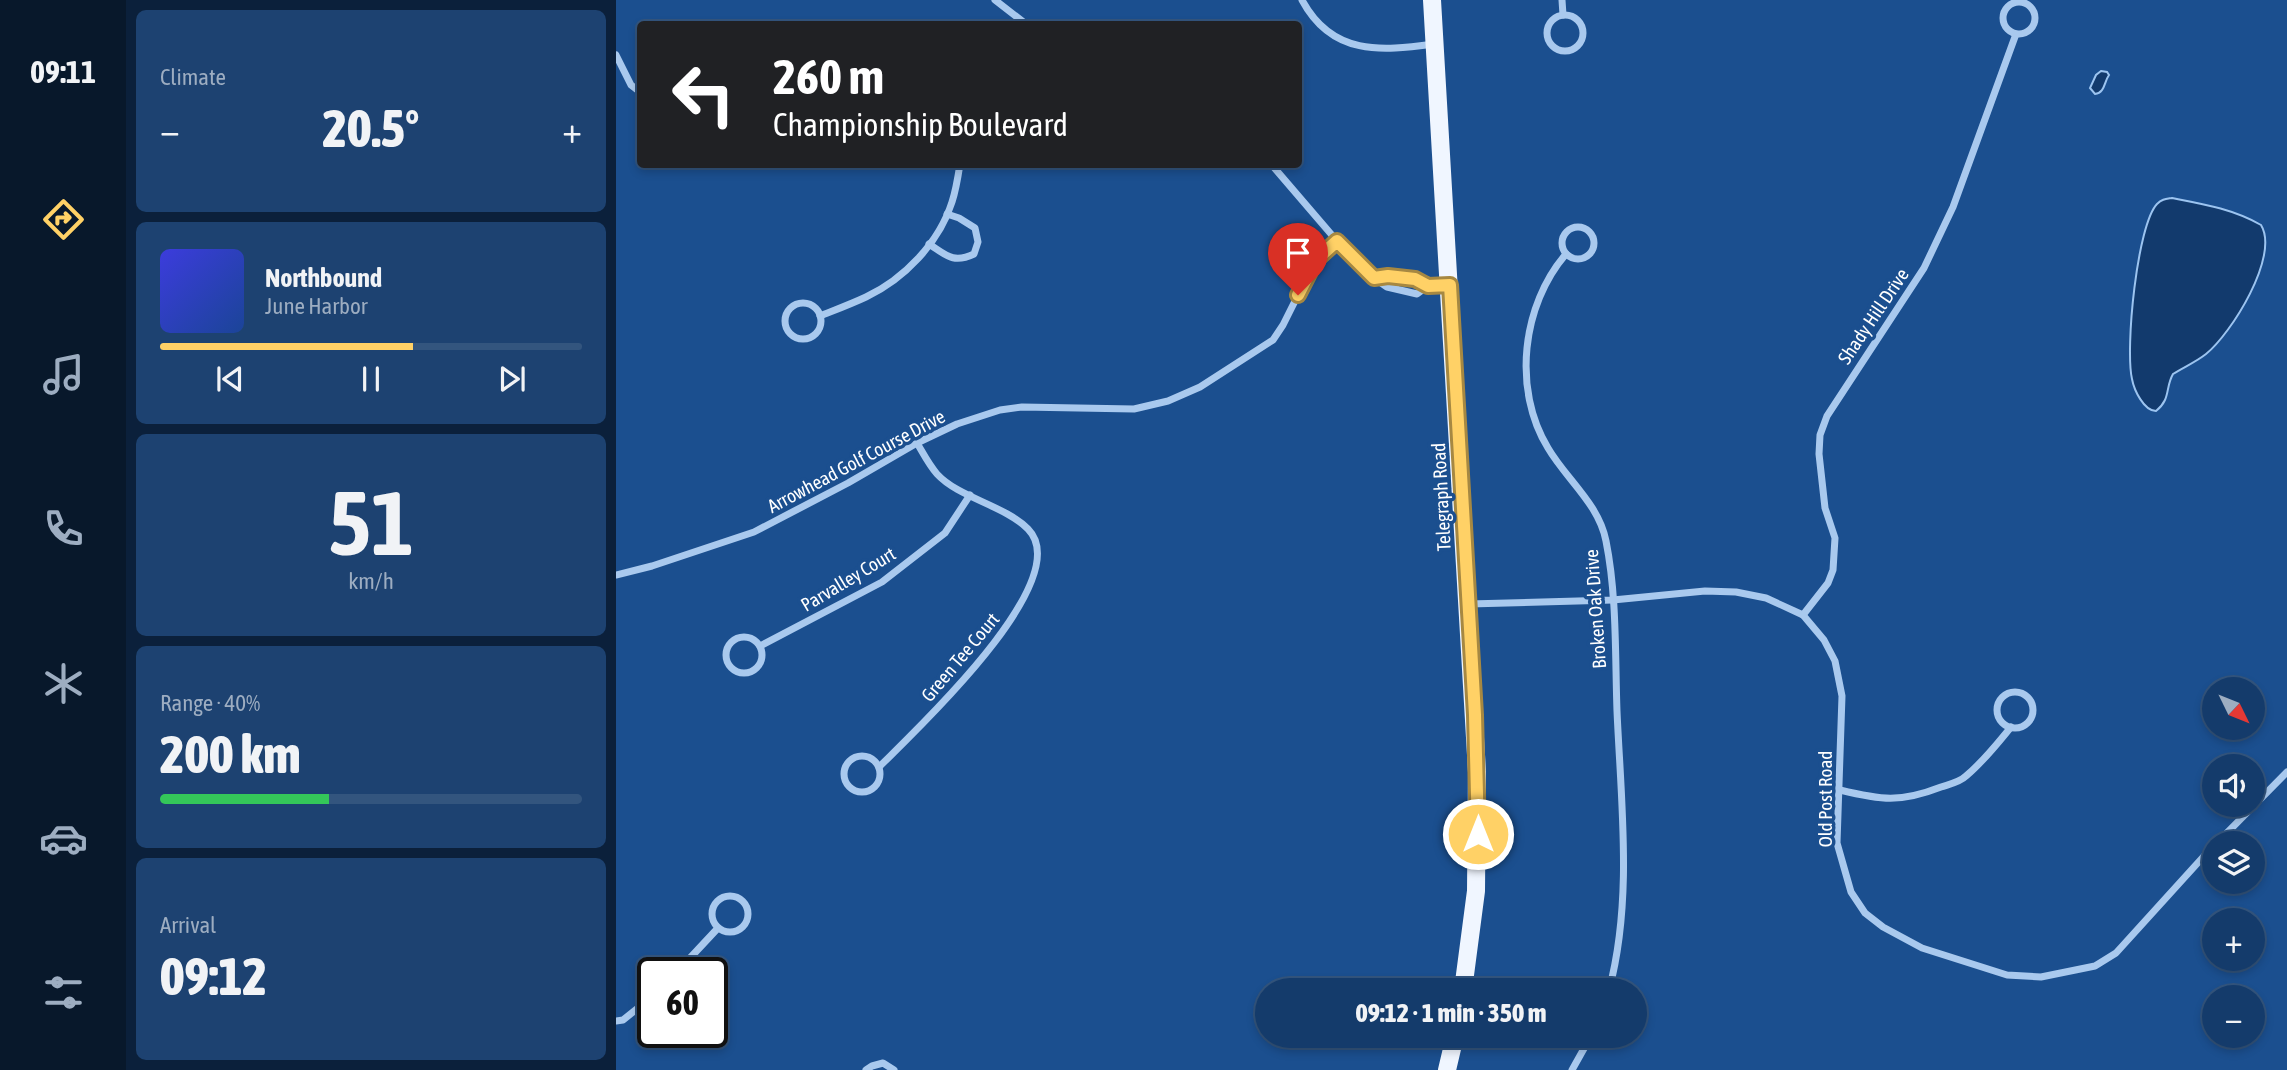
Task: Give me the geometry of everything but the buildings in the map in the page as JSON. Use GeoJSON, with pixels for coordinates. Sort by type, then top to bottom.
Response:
{"type":"FeatureCollection","features":[{"type":"Feature","properties":{"kind":"main road","name":"Telegraph Road"},"geometry":{"type":"LineString","coordinates":[[1432,0],[1478,772],[1476,891],[1465,978]]}},
{"type":"Feature","properties":{"kind":"main road"},"geometry":{"type":"LineString","coordinates":[[1447,1070],[1452,1048]]}},
{"type":"Feature","properties":{"kind":"street"},"geometry":{"type":"LineString","coordinates":[[995,0],[1021,21]]}},
{"type":"Feature","properties":{"kind":"street"},"geometry":{"type":"LineString","coordinates":[[1302,0],[1321,26],[1357,46],[1388,50],[1435,44]]}},
{"type":"Feature","properties":{"kind":"street"},"geometry":{"type":"LineString","coordinates":[[1562,0],[1563,15]]}},
{"type":"Feature","properties":{"kind":"street","name":"Shady Hill Drive"},"geometry":{"type":"LineString","coordinates":[[2022,2],[2034,12],[2035,22],[2029,30],[2016,34],[2006,27],[2003,17],[2011,4],[2022,2]]}},
{"type":"Feature","properties":{"kind":"street"},"geometry":{"type":"LineString","coordinates":[[1563,15],[1579,20],[1584,32],[1581,43],[1571,51],[1559,51],[1547,37],[1552,20],[1563,15]]}},
{"type":"Feature","properties":{"kind":"street"},"geometry":{"type":"LineString","coordinates":[[1009,21],[1013,16]]}},
{"type":"Feature","properties":{"kind":"street","name":"Shady Hill Drive"},"geometry":{"type":"LineString","coordinates":[[1803,615],[1829,583],[1833,570],[1835,538],[1825,508],[1819,454],[1820,435],[1827,416],[1924,268],[1952,207],[2016,34]]}},
{"type":"Feature","properties":{"kind":"street"},"geometry":{"type":"LineString","coordinates":[[616,55],[631,86],[637,90]]}},
{"type":"Feature","properties":{"kind":"street"},"geometry":{"type":"LineString","coordinates":[[820,316],[867,297],[895,279],[921,256],[947,214],[959,168]]}},
{"type":"Feature","properties":{"kind":"street"},"geometry":{"type":"LineString","coordinates":[[1275,168],[1337,241],[1374,278],[1387,287],[1417,294],[1428,286]]}},
{"type":"Feature","properties":{"kind":"street"},"geometry":{"type":"LineString","coordinates":[[929,244],[951,258],[963,260],[974,254],[978,242],[975,228],[947,214]]}},
{"type":"Feature","properties":{"kind":"street","name":"Broken Oak Drive"},"geometry":{"type":"LineString","coordinates":[[1581,227],[1590,232],[1594,242],[1592,252],[1588,256],[1578,260],[1566,254],[1562,243],[1570,229],[1581,227]]}},
{"type":"Feature","properties":{"kind":"street","name":"Arrowhead Golf Course Drive"},"geometry":{"type":"LineString","coordinates":[[616,575],[754,532],[917,443],[957,424],[1000,410],[1022,407],[1134,409],[1168,401],[1200,387],[1273,340],[1316,260],[1337,241]]}},
{"type":"Feature","properties":{"kind":"street","name":"Broken Oak Drive"},"geometry":{"type":"LineString","coordinates":[[1566,254],[1551,270],[1530,328],[1527,352],[1528,395],[1546,446],[1586,498],[1601,523],[1608,552],[1613,600],[1623,846],[1617,958],[1612,978]]}},
{"type":"Feature","properties":{"kind":"street"},"geometry":{"type":"LineString","coordinates":[[1374,278],[1388,276],[1415,279],[1428,286],[1450,285]]}},
{"type":"Feature","properties":{"kind":"street"},"geometry":{"type":"LineString","coordinates":[[796,305],[811,306],[820,316],[820,327],[809,338],[793,336],[786,327],[787,314],[796,305]]}},
{"type":"Feature","properties":{"kind":"street","name":"Green Tee Court"},"geometry":{"type":"LineString","coordinates":[[879,768],[870,757],[859,755],[853,757],[845,766],[844,778],[850,788],[861,793],[877,784],[880,779],[879,768],[984,656],[1015,616],[1031,582],[1037,551],[1030,530],[1006,513],[938,476],[917,443]]}},
{"type":"Feature","properties":{"kind":"street","name":"Parvalley Court"},"geometry":{"type":"LineString","coordinates":[[760,646],[881,582],[945,533],[970,495]]}},
{"type":"Feature","properties":{"kind":"street","name":"Old Post Road"},"geometry":{"type":"LineString","coordinates":[[1469,604],[1613,600],[1705,591],[1736,592],[1766,598],[1803,615],[1824,640],[1835,661],[1842,696],[1837,843],[1851,891],[1865,913],[1883,927],[1922,948],[2007,975],[2041,976],[2095,966],[2116,953],[2202,858]]}},
{"type":"Feature","properties":{"kind":"street"},"geometry":{"type":"LineString","coordinates":[[747,636],[760,646],[762,660],[755,670],[743,674],[728,664],[727,647],[735,639],[747,636]]}},
{"type":"Feature","properties":{"kind":"street"},"geometry":{"type":"LineString","coordinates":[[1840,790],[1874,798],[1899,800],[1922,795],[1964,779],[2011,727],[2022,726],[2031,718],[2031,701],[2022,693],[2005,695],[1998,704],[2001,721],[2011,727]]}},
{"type":"Feature","properties":{"kind":"street","name":"Old Post Road"},"geometry":{"type":"LineString","coordinates":[[2228,831],[2287,772]]}},
{"type":"Feature","properties":{"kind":"street"},"geometry":{"type":"LineString","coordinates":[[733,895],[744,901],[749,912],[746,924],[741,929],[730,932],[718,928],[712,912],[717,901],[733,895]]}},
{"type":"Feature","properties":{"kind":"street"},"geometry":{"type":"LineString","coordinates":[[691,957],[718,928]]}},
{"type":"Feature","properties":{"kind":"street"},"geometry":{"type":"LineString","coordinates":[[616,1021],[623,1020],[637,1009]]}},
{"type":"Feature","properties":{"kind":"street"},"geometry":{"type":"LineString","coordinates":[[1572,1070],[1584,1048]]}},
{"type":"Feature","properties":{"kind":"street"},"geometry":{"type":"LineString","coordinates":[[866,1070],[877,1063],[883,1063],[894,1070]]}},
{"type":"Feature","properties":{"kind":"water"},"geometry":{"type":"Polygon","coordinates":[[[2101,71],[2109,75],[2103,89],[2095,94],[2090,88],[2101,71]]]}},
{"type":"Feature","properties":{"kind":"water"},"geometry":{"type":"Polygon","coordinates":[[[2172,198],[2229,211],[2261,225],[2265,239],[2264,255],[2250,294],[2228,330],[2206,354],[2173,374],[2166,398],[2156,411],[2147,408],[2133,384],[2130,342],[2134,288],[2150,216],[2159,202],[2172,198]]]}},
{"type":"Feature","properties":{"kind":"route"},"geometry":{"type":"LineString","coordinates":[[1298,295],[1316,260],[1337,241],[1374,278],[1388,276],[1415,279],[1428,286],[1450,285],[1478,772],[1478,834]]}}]}
